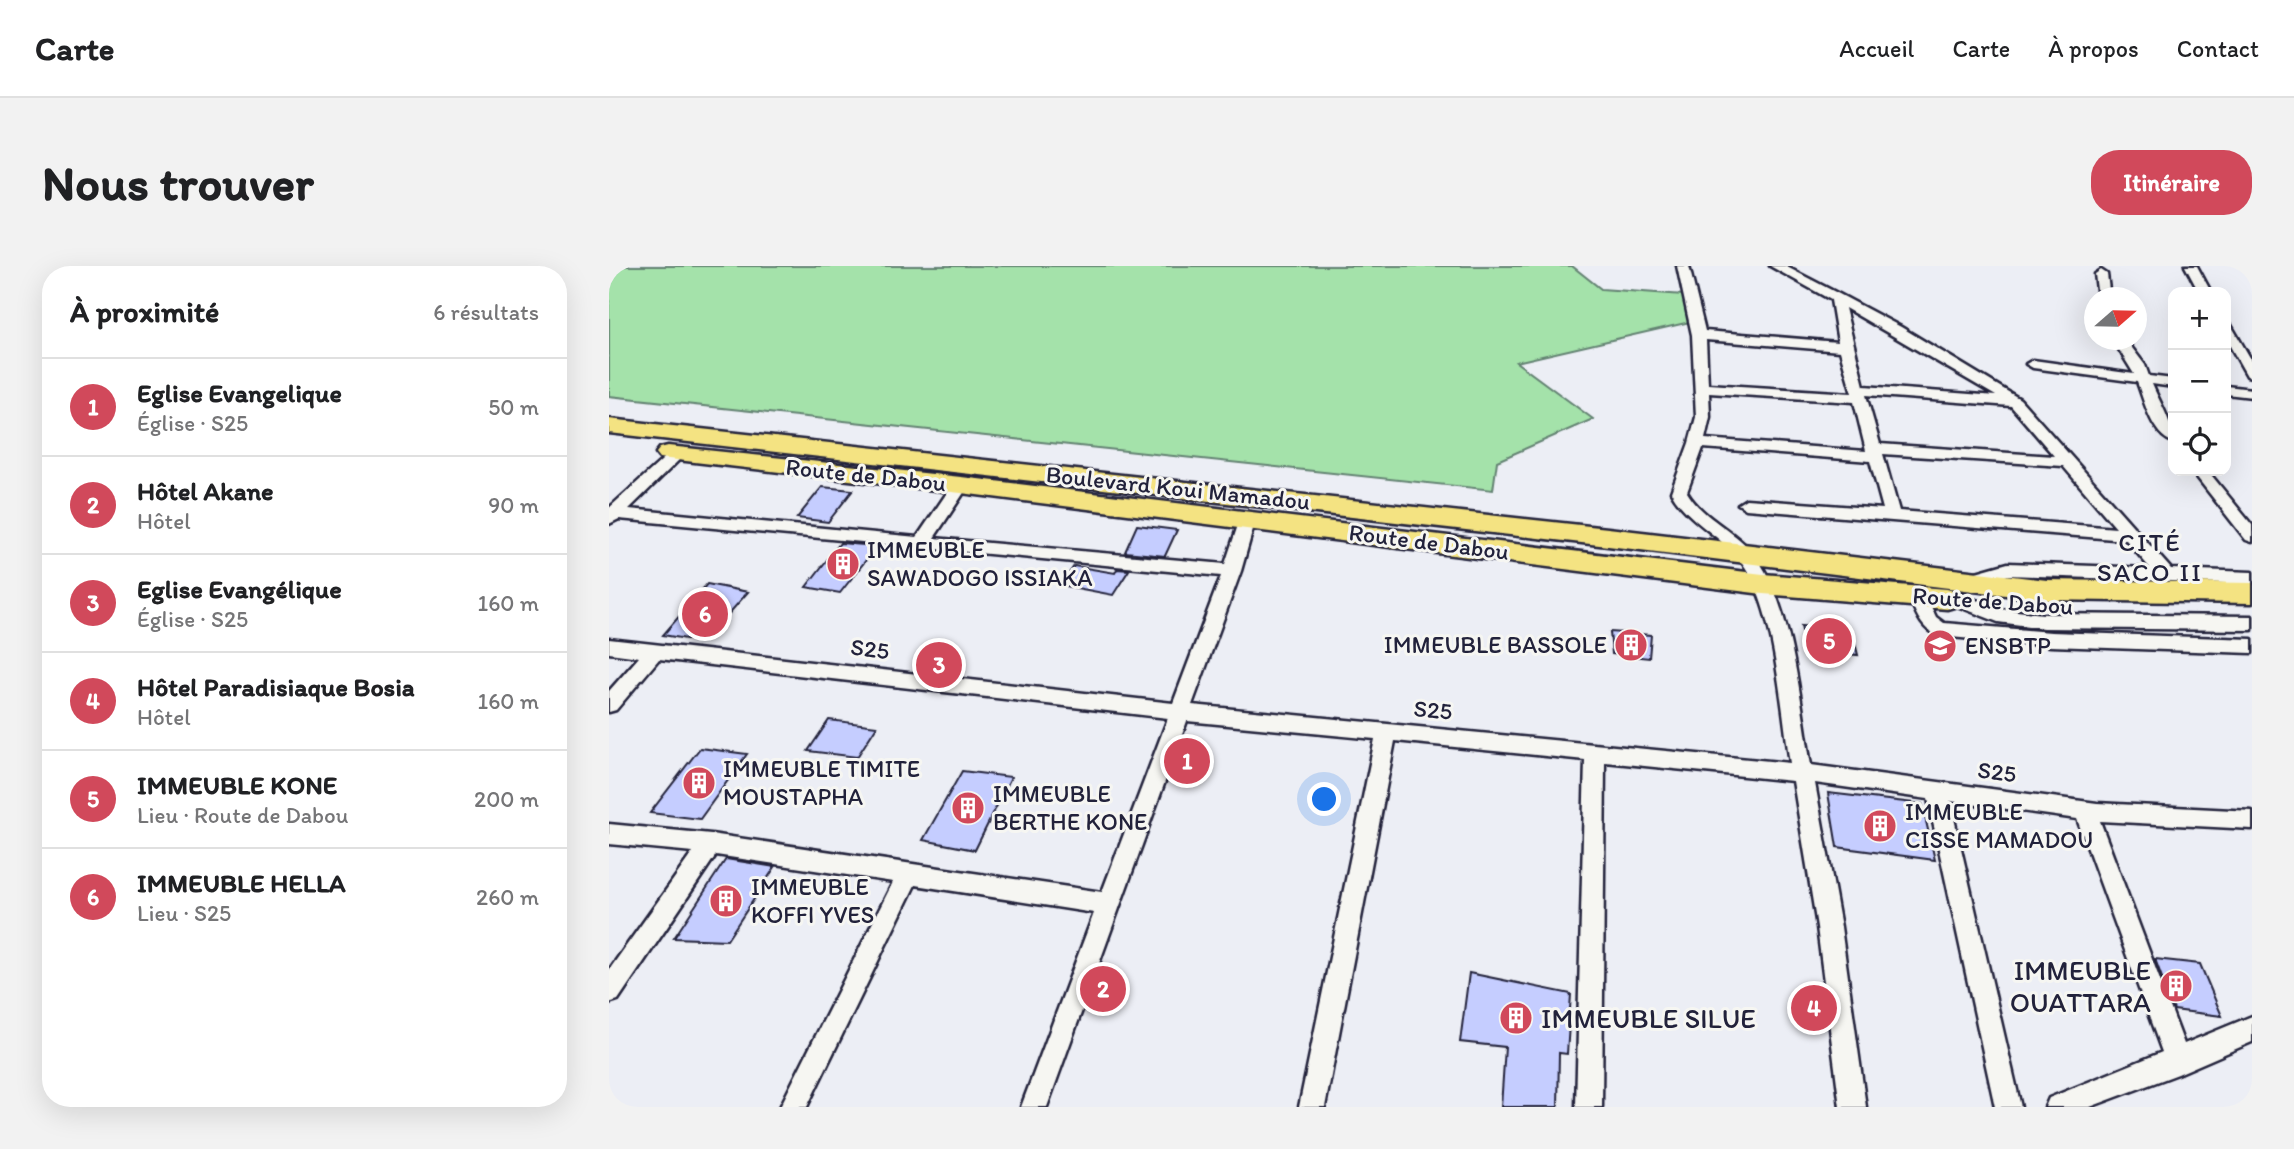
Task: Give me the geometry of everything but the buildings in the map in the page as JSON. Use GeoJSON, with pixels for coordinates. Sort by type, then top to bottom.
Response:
{"type":"FeatureCollection","features":[{"type":"Feature","properties":{"kind":"main road","name":"Boulevard Koui Mamadou"},"geometry":{"type":"LineString","coordinates":[[609,426],[1253,496],[1746,555]]}},
{"type":"Feature","properties":{"kind":"main road","name":"Route de Dabou"},"geometry":{"type":"LineString","coordinates":[[609,446],[961,485],[1763,584],[1918,597],[1963,591],[2252,593]]}},
{"type":"Feature","properties":{"kind":"main road","name":"Route de Dabou"},"geometry":{"type":"LineString","coordinates":[[1746,555],[1963,591],[2186,612],[2252,621]]}},
{"type":"Feature","properties":{"kind":"street"},"geometry":{"type":"LineString","coordinates":[[1683,266],[1699,335],[1703,417],[1697,443],[1679,492],[1689,506],[1746,555],[1763,584],[1777,625],[1829,927],[1853,1107]]}},
{"type":"Feature","properties":{"kind":"street"},"geometry":{"type":"LineString","coordinates":[[1776,266],[1896,330],[2015,402],[2167,576]]}},
{"type":"Feature","properties":{"kind":"street"},"geometry":{"type":"LineString","coordinates":[[2191,266],[2202,287]]}},
{"type":"Feature","properties":{"kind":"street"},"geometry":{"type":"LineString","coordinates":[[2101,274],[2103,287]]}},
{"type":"Feature","properties":{"kind":"street"},"geometry":{"type":"LineString","coordinates":[[1837,298],[1846,346],[1892,514]]}},
{"type":"Feature","properties":{"kind":"street"},"geometry":{"type":"LineString","coordinates":[[1699,335],[1846,346]]}},
{"type":"Feature","properties":{"kind":"street"},"geometry":{"type":"LineString","coordinates":[[2231,336],[2252,373]]}},
{"type":"Feature","properties":{"kind":"street"},"geometry":{"type":"LineString","coordinates":[[2127,350],[2138,365],[2141,379],[2158,418],[2168,431]]}},
{"type":"Feature","properties":{"kind":"street"},"geometry":{"type":"LineString","coordinates":[[2033,364],[2168,382]]}},
{"type":"Feature","properties":{"kind":"street"},"geometry":{"type":"LineString","coordinates":[[1702,388],[2015,402]]}},
{"type":"Feature","properties":{"kind":"street"},"geometry":{"type":"LineString","coordinates":[[2231,391],[2252,393]]}},
{"type":"Feature","properties":{"kind":"street"},"geometry":{"type":"LineString","coordinates":[[1697,443],[2069,462]]}},
{"type":"Feature","properties":{"kind":"street"},"geometry":{"type":"LineString","coordinates":[[611,515],[677,454]]}},
{"type":"Feature","properties":{"kind":"street"},"geometry":{"type":"LineString","coordinates":[[2204,476],[2252,536]]}},
{"type":"Feature","properties":{"kind":"street"},"geometry":{"type":"LineString","coordinates":[[923,541],[961,485]]}},
{"type":"Feature","properties":{"kind":"street"},"geometry":{"type":"LineString","coordinates":[[1746,504],[2132,535]]}},
{"type":"Feature","properties":{"kind":"street"},"geometry":{"type":"LineString","coordinates":[[611,515],[923,541],[1003,552],[1232,571]]}},
{"type":"Feature","properties":{"kind":"street"},"geometry":{"type":"LineString","coordinates":[[1034,1107],[1232,571],[1247,522]]}},
{"type":"Feature","properties":{"kind":"street"},"geometry":{"type":"LineString","coordinates":[[2252,578],[2008,569],[1963,591],[1997,615],[2043,621],[2252,621]]}},
{"type":"Feature","properties":{"kind":"street"},"geometry":{"type":"LineString","coordinates":[[1918,597],[1929,621],[1939,629],[2050,639],[2252,646]]}},
{"type":"Feature","properties":{"kind":"street"},"geometry":{"type":"LineString","coordinates":[[2043,621],[2050,639]]}},
{"type":"Feature","properties":{"kind":"street","name":"S25"},"geometry":{"type":"LineString","coordinates":[[609,646],[1180,712],[1804,773],[2085,810],[2252,820]]}},
{"type":"Feature","properties":{"kind":"street"},"geometry":{"type":"LineString","coordinates":[[609,704],[656,650]]}},
{"type":"Feature","properties":{"kind":"street"},"geometry":{"type":"LineString","coordinates":[[1312,1107],[1387,732]]}},
{"type":"Feature","properties":{"kind":"street"},"geometry":{"type":"LineString","coordinates":[[1589,1107],[1595,751]]}},
{"type":"Feature","properties":{"kind":"street"},"geometry":{"type":"LineString","coordinates":[[1937,791],[2008,1107]]}},
{"type":"Feature","properties":{"kind":"street"},"geometry":{"type":"LineString","coordinates":[[2085,810],[2178,1060]]}},
{"type":"Feature","properties":{"kind":"street"},"geometry":{"type":"LineString","coordinates":[[609,834],[711,844],[1107,904]]}},
{"type":"Feature","properties":{"kind":"street"},"geometry":{"type":"LineString","coordinates":[[609,992],[711,844]]}},
{"type":"Feature","properties":{"kind":"street"},"geometry":{"type":"LineString","coordinates":[[793,1107],[909,873]]}},
{"type":"Feature","properties":{"kind":"street"},"geometry":{"type":"LineString","coordinates":[[2058,1107],[2252,1028]]}},
{"type":"Feature","properties":{"kind":"green space"},"geometry":{"type":"Polygon","coordinates":[[[609,266],[1572,266],[1601,289],[1684,295],[1690,322],[1516,362],[1593,419],[1497,461],[1493,490],[609,396],[609,266]]]}},
{"type":"Feature","properties":{"kind":"place","name":"IMMEUBLE SAWADOGO ISSIAKA"},"geometry":{"type":"Point","coordinates":[843,564]}},
{"type":"Feature","properties":{"kind":"place","name":"IMMEUBLE HELLA"},"geometry":{"type":"Point","coordinates":[705,614]}},
{"type":"Feature","properties":{"kind":"place","name":"IMMEUBLE KONE"},"geometry":{"type":"Point","coordinates":[1829,641]}},
{"type":"Feature","properties":{"kind":"place","name":"IMMEUBLE BASSOLE"},"geometry":{"type":"Point","coordinates":[1631,645]}},
{"type":"Feature","properties":{"kind":"place","name":"ENSBTP"},"geometry":{"type":"Point","coordinates":[1940,646]}},
{"type":"Feature","properties":{"kind":"place","name":"Eglise Evangélique"},"geometry":{"type":"Point","coordinates":[939,665]}},
{"type":"Feature","properties":{"kind":"place","name":"Eglise Evangelique"},"geometry":{"type":"Point","coordinates":[1187,761]}},
{"type":"Feature","properties":{"kind":"place","name":"IMMEUBLE TIMITE MOUSTAPHA"},"geometry":{"type":"Point","coordinates":[699,783]}},
{"type":"Feature","properties":{"kind":"place","name":"IMMEUBLE BERTHE KONE"},"geometry":{"type":"Point","coordinates":[968,808]}},
{"type":"Feature","properties":{"kind":"place","name":"IMMEUBLE CISSE MAMADOU"},"geometry":{"type":"Point","coordinates":[1880,826]}},
{"type":"Feature","properties":{"kind":"place","name":"IMMEUBLE KOFFI YVES"},"geometry":{"type":"Point","coordinates":[726,901]}},
{"type":"Feature","properties":{"kind":"place","name":"IMMEUBLE OUATTARA"},"geometry":{"type":"Point","coordinates":[2176,986]}},
{"type":"Feature","properties":{"kind":"place","name":"Hôtel Akane"},"geometry":{"type":"Point","coordinates":[1103,989]}},
{"type":"Feature","properties":{"kind":"place","name":"Hôtel Paradisiaque Bosia"},"geometry":{"type":"Point","coordinates":[1814,1008]}},
{"type":"Feature","properties":{"kind":"place","name":"IMMEUBLE SILUE"},"geometry":{"type":"Point","coordinates":[1516,1018]}},
{"type":"Feature","properties":{"kind":"district","name":"CITÉ SACO II"},"geometry":{"type":"Point","coordinates":[2150,557]}}]}
